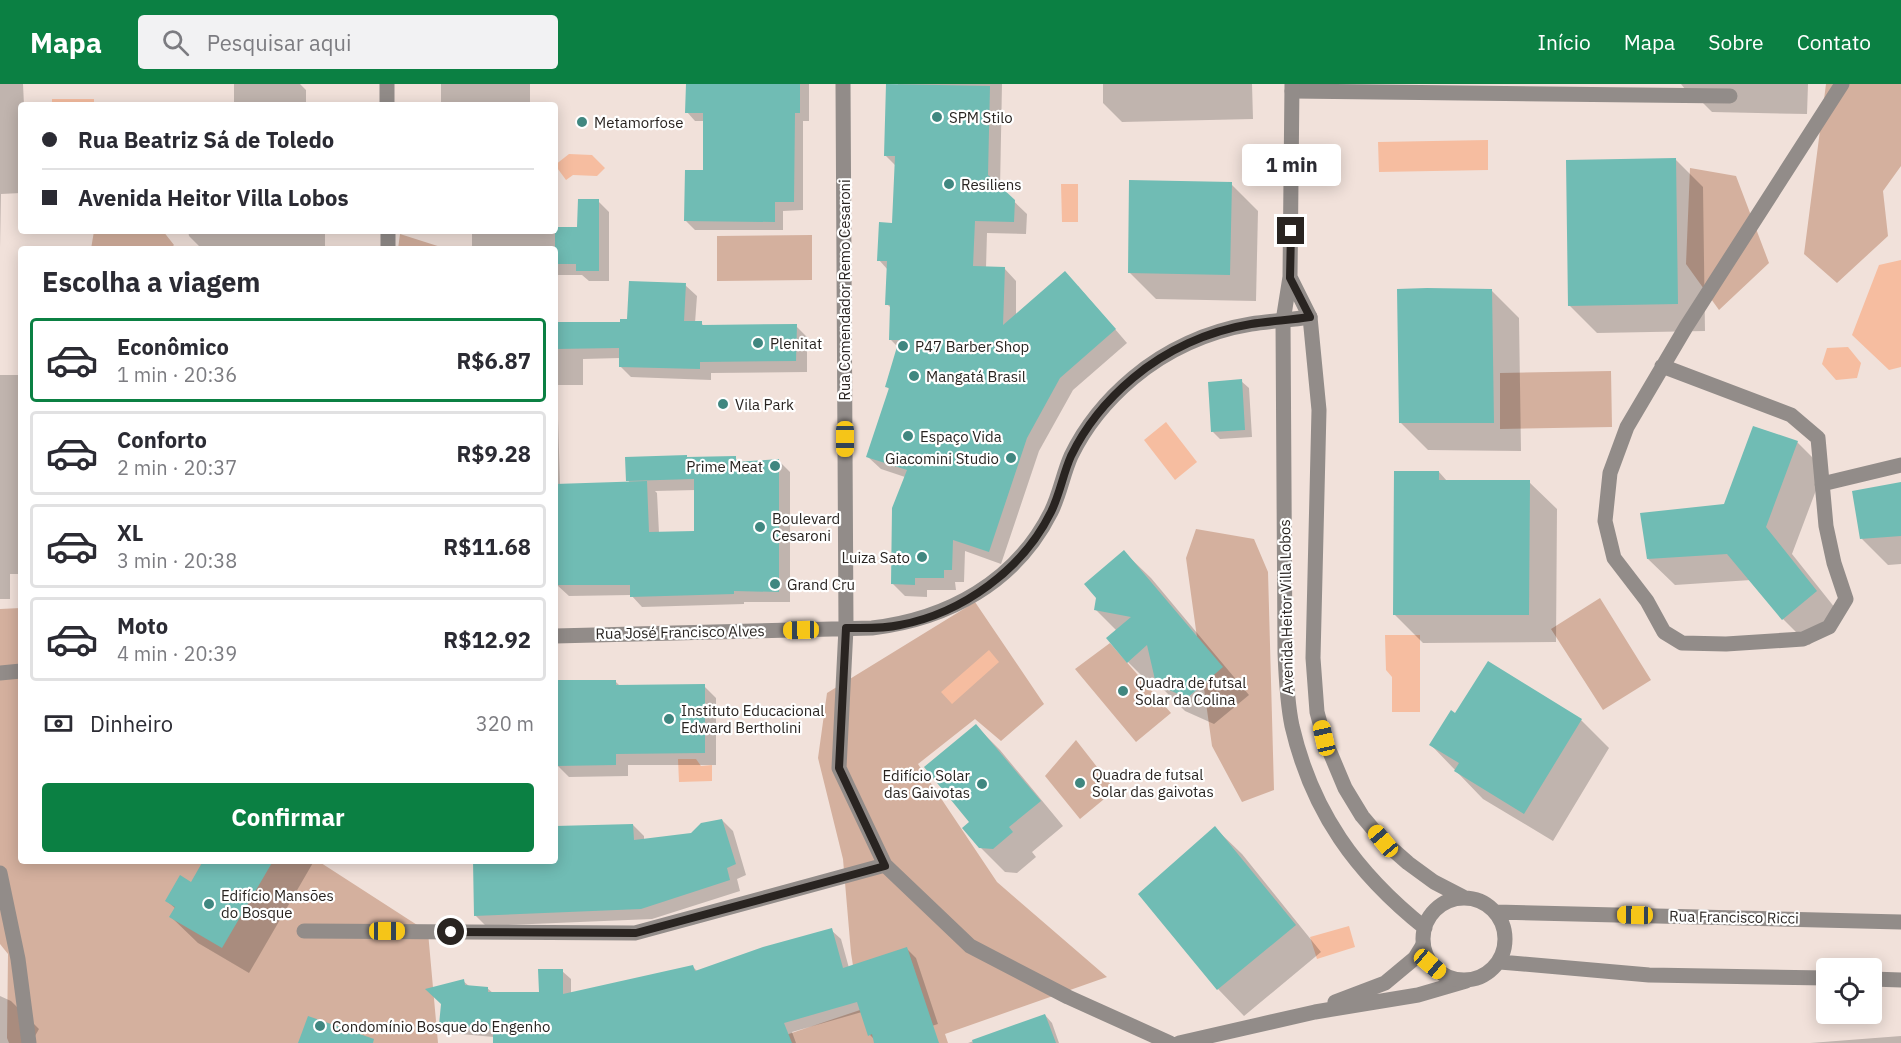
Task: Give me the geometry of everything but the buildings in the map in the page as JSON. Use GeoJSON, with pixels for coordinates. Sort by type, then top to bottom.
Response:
{"type":"FeatureCollection","features":[{"type":"Feature","properties":{"kind":"street"},"geometry":{"type":"LineString","coordinates":[[387,84],[387,102]]}},
{"type":"Feature","properties":{"kind":"street","name":"Rua Comendador Remo Cesaroni"},"geometry":{"type":"LineString","coordinates":[[843,84],[846,628],[839,768],[885,866],[970,946],[1068,997],[1170,1043]]}},
{"type":"Feature","properties":{"kind":"street"},"geometry":{"type":"LineString","coordinates":[[1662,366],[1791,415],[1818,438],[1826,526],[1834,563],[1846,599],[1829,627],[1803,639],[1726,644],[1682,643],[1664,632],[1647,601],[1614,558],[1605,521],[1610,473],[1627,427],[1662,366],[1842,84]]}},
{"type":"Feature","properties":{"kind":"street"},"geometry":{"type":"LineString","coordinates":[[1292,88],[1730,96]]}},
{"type":"Feature","properties":{"kind":"street","name":"Avenida Heitor Villa Lobos"},"geometry":{"type":"LineString","coordinates":[[1292,88],[1290,278],[1283,321],[1285,653],[1292,724],[1301,759],[1330,824],[1372,881],[1397,906],[1425,928]]}},
{"type":"Feature","properties":{"kind":"street","name":"Avenida Heitor Villa Lobos"},"geometry":{"type":"LineString","coordinates":[[1290,278],[1310,317],[1319,410],[1313,667],[1317,712],[1324,738],[1345,788],[1362,816],[1383,841],[1434,882],[1463,897]]}},
{"type":"Feature","properties":{"kind":"street","name":"Rua José Francisco Alves"},"geometry":{"type":"LineString","coordinates":[[558,636],[873,628],[900,625],[952,608],[998,578],[1035,538],[1051,513],[1063,486],[1071,457],[1084,435],[1098,414],[1133,378],[1160,358],[1188,343],[1219,331],[1250,324],[1310,317]]}},
{"type":"Feature","properties":{"kind":"street"},"geometry":{"type":"LineString","coordinates":[[1822,484],[1901,465]]}},
{"type":"Feature","properties":{"kind":"street"},"geometry":{"type":"LineString","coordinates":[[0,673],[18,671]]}},
{"type":"Feature","properties":{"kind":"street"},"geometry":{"type":"LineString","coordinates":[[304,931],[636,933],[885,866]]}},
{"type":"Feature","properties":{"kind":"street"},"geometry":{"type":"LineString","coordinates":[[0,873],[18,959],[29,1043]]}},
{"type":"Feature","properties":{"kind":"street"},"geometry":{"type":"LineString","coordinates":[[1179,1043],[1206,1040],[1315,1012],[1418,995],[1485,976],[1500,962],[1505,950],[1506,936],[1503,923],[1486,903],[1463,897],[1449,900],[1436,908],[1427,920],[1423,945],[1415,958],[1385,983],[1341,999],[1315,1012]]}},
{"type":"Feature","properties":{"kind":"street","name":"Rua Francisco Ricci"},"geometry":{"type":"LineString","coordinates":[[1496,912],[1901,922]]}},
{"type":"Feature","properties":{"kind":"street"},"geometry":{"type":"LineString","coordinates":[[1423,945],[1430,964],[1446,977],[1466,981]]}},
{"type":"Feature","properties":{"kind":"street"},"geometry":{"type":"LineString","coordinates":[[1500,962],[1648,975],[1816,978]]}},
{"type":"Feature","properties":{"kind":"street"},"geometry":{"type":"LineString","coordinates":[[1882,979],[1901,980]]}},
{"type":"Feature","properties":{"kind":"shaded area"},"geometry":{"type":"Polygon","coordinates":[[[1826,84],[1901,84],[1901,166],[1883,191],[1888,236],[1837,283],[1804,254],[1826,84]]]}},
{"type":"Feature","properties":{"kind":"shaded area"},"geometry":{"type":"Polygon","coordinates":[[[52,99],[94,99],[94,102],[52,102],[52,99]]]}},
{"type":"Feature","properties":{"kind":"shaded area"},"geometry":{"type":"Polygon","coordinates":[[[1488,140],[1488,170],[1379,172],[1378,142],[1488,140]]]}},
{"type":"Feature","properties":{"kind":"shaded area"},"geometry":{"type":"Polygon","coordinates":[[[569,154],[592,155],[605,168],[597,176],[573,175],[566,180],[558,169],[558,163],[569,154]]]}},
{"type":"Feature","properties":{"kind":"shaded area"},"geometry":{"type":"Polygon","coordinates":[[[1690,168],[1736,176],[1769,263],[1719,310],[1686,264],[1690,168]]]}},
{"type":"Feature","properties":{"kind":"shaded area"},"geometry":{"type":"Polygon","coordinates":[[[1061,184],[1078,184],[1078,222],[1062,222],[1061,184]]]}},
{"type":"Feature","properties":{"kind":"shaded area"},"geometry":{"type":"Polygon","coordinates":[[[94,234],[165,234],[174,245],[173,246],[92,246],[94,234]]]}},
{"type":"Feature","properties":{"kind":"shaded area"},"geometry":{"type":"Polygon","coordinates":[[[400,234],[438,246],[398,246],[400,234]]]}},
{"type":"Feature","properties":{"kind":"shaded area"},"geometry":{"type":"Polygon","coordinates":[[[812,235],[812,280],[717,281],[717,236],[812,235]]]}},
{"type":"Feature","properties":{"kind":"shaded area"},"geometry":{"type":"Polygon","coordinates":[[[1901,260],[1901,367],[1889,370],[1852,335],[1879,265],[1901,260]]]}},
{"type":"Feature","properties":{"kind":"shaded area"},"geometry":{"type":"Polygon","coordinates":[[[1848,347],[1861,363],[1857,378],[1836,380],[1822,364],[1827,348],[1848,347]]]}},
{"type":"Feature","properties":{"kind":"shaded area"},"geometry":{"type":"Polygon","coordinates":[[[1611,371],[1612,427],[1500,429],[1500,373],[1611,371]]]}},
{"type":"Feature","properties":{"kind":"shaded area"},"geometry":{"type":"Polygon","coordinates":[[[1166,422],[1197,462],[1175,480],[1144,440],[1166,422]]]}},
{"type":"Feature","properties":{"kind":"shaded area"},"geometry":{"type":"Polygon","coordinates":[[[1196,529],[1254,539],[1268,572],[1274,790],[1242,802],[1212,746],[1186,558],[1196,529]]]}},
{"type":"Feature","properties":{"kind":"shaded area"},"geometry":{"type":"Polygon","coordinates":[[[1600,598],[1651,680],[1603,710],[1551,629],[1600,598]]]}},
{"type":"Feature","properties":{"kind":"shaded area"},"geometry":{"type":"Polygon","coordinates":[[[975,602],[1044,704],[1001,741],[975,719],[918,764],[997,882],[1107,977],[945,1034],[948,1043],[762,1043],[860,1010],[851,953],[843,859],[818,758],[827,693],[975,602]]]}},
{"type":"Feature","properties":{"kind":"shaded area"},"geometry":{"type":"Polygon","coordinates":[[[18,608],[18,864],[323,864],[428,932],[438,1043],[9,1043],[7,1038],[8,954],[0,944],[0,609],[18,608]]]}},
{"type":"Feature","properties":{"kind":"shaded area"},"geometry":{"type":"Polygon","coordinates":[[[1385,635],[1420,635],[1420,712],[1392,712],[1392,677],[1386,670],[1385,635]]]}},
{"type":"Feature","properties":{"kind":"shaded area","name":"Quadra de futsal Solar da Colina"},"geometry":{"type":"Polygon","coordinates":[[[1110,643],[1171,713],[1136,742],[1075,669],[1110,643]]]}},
{"type":"Feature","properties":{"kind":"shaded area"},"geometry":{"type":"Polygon","coordinates":[[[989,650],[999,662],[952,704],[941,692],[989,650]]]}},
{"type":"Feature","properties":{"kind":"shaded area","name":"Quadra de futsal Solar das gaivotas"},"geometry":{"type":"Polygon","coordinates":[[[1076,740],[1115,790],[1080,819],[1045,776],[1076,740]]]}},
{"type":"Feature","properties":{"kind":"shaded area"},"geometry":{"type":"Polygon","coordinates":[[[678,759],[696,759],[701,766],[712,765],[712,781],[679,782],[678,759]]]}},
{"type":"Feature","properties":{"kind":"shaded area"},"geometry":{"type":"Polygon","coordinates":[[[1349,926],[1355,947],[1317,959],[1310,937],[1349,926]]]}},
{"type":"Feature","properties":{"kind":"place","name":"SPM Stilo"},"geometry":{"type":"Point","coordinates":[937,117]}},
{"type":"Feature","properties":{"kind":"place","name":"Metamorfose"},"geometry":{"type":"Point","coordinates":[582,122]}},
{"type":"Feature","properties":{"kind":"place","name":"Resiliens"},"geometry":{"type":"Point","coordinates":[949,184]}},
{"type":"Feature","properties":{"kind":"place","name":"Plenitat"},"geometry":{"type":"Point","coordinates":[758,343]}},
{"type":"Feature","properties":{"kind":"place","name":"P47 Barber Shop"},"geometry":{"type":"Point","coordinates":[903,346]}},
{"type":"Feature","properties":{"kind":"place","name":"Mangatá Brasil"},"geometry":{"type":"Point","coordinates":[914,376]}},
{"type":"Feature","properties":{"kind":"place","name":"Vila Park"},"geometry":{"type":"Point","coordinates":[723,404]}},
{"type":"Feature","properties":{"kind":"place","name":"Espaço Vida"},"geometry":{"type":"Point","coordinates":[908,436]}},
{"type":"Feature","properties":{"kind":"place","name":"Giacomini Studio"},"geometry":{"type":"Point","coordinates":[1011,458]}},
{"type":"Feature","properties":{"kind":"place","name":"Prime Meat"},"geometry":{"type":"Point","coordinates":[775,466]}},
{"type":"Feature","properties":{"kind":"place","name":"Boulevard Cesaroni"},"geometry":{"type":"Point","coordinates":[760,527]}},
{"type":"Feature","properties":{"kind":"place","name":"Luiza Sato"},"geometry":{"type":"Point","coordinates":[922,557]}},
{"type":"Feature","properties":{"kind":"place","name":"Grand Cru"},"geometry":{"type":"Point","coordinates":[775,584]}},
{"type":"Feature","properties":{"kind":"place","name":"Quadra de futsal Solar da Colina"},"geometry":{"type":"Point","coordinates":[1123,691]}},
{"type":"Feature","properties":{"kind":"place","name":"Instituto Educacional Edward Bertholini"},"geometry":{"type":"Point","coordinates":[669,719]}},
{"type":"Feature","properties":{"kind":"place","name":"Quadra de futsal Solar das gaivotas"},"geometry":{"type":"Point","coordinates":[1080,783]}},
{"type":"Feature","properties":{"kind":"place","name":"Edifício Solar das Gaivotas"},"geometry":{"type":"Point","coordinates":[982,784]}},
{"type":"Feature","properties":{"kind":"place","name":"Edifício Mansões do Bosque"},"geometry":{"type":"Point","coordinates":[209,904]}},
{"type":"Feature","properties":{"kind":"place","name":"Condomínio Bosque do Engenho"},"geometry":{"type":"Point","coordinates":[320,1026]}},
{"type":"Feature","properties":{"kind":"route"},"geometry":{"type":"LineString","coordinates":[[451,932],[636,933],[885,866],[839,768],[846,628],[900,625],[927,618],[952,608],[998,578],[1018,559],[1051,513],[1063,486],[1071,457],[1098,414],[1133,378],[1160,358],[1188,343],[1219,331],[1250,324],[1310,317],[1290,278],[1291,231]]}}]}
